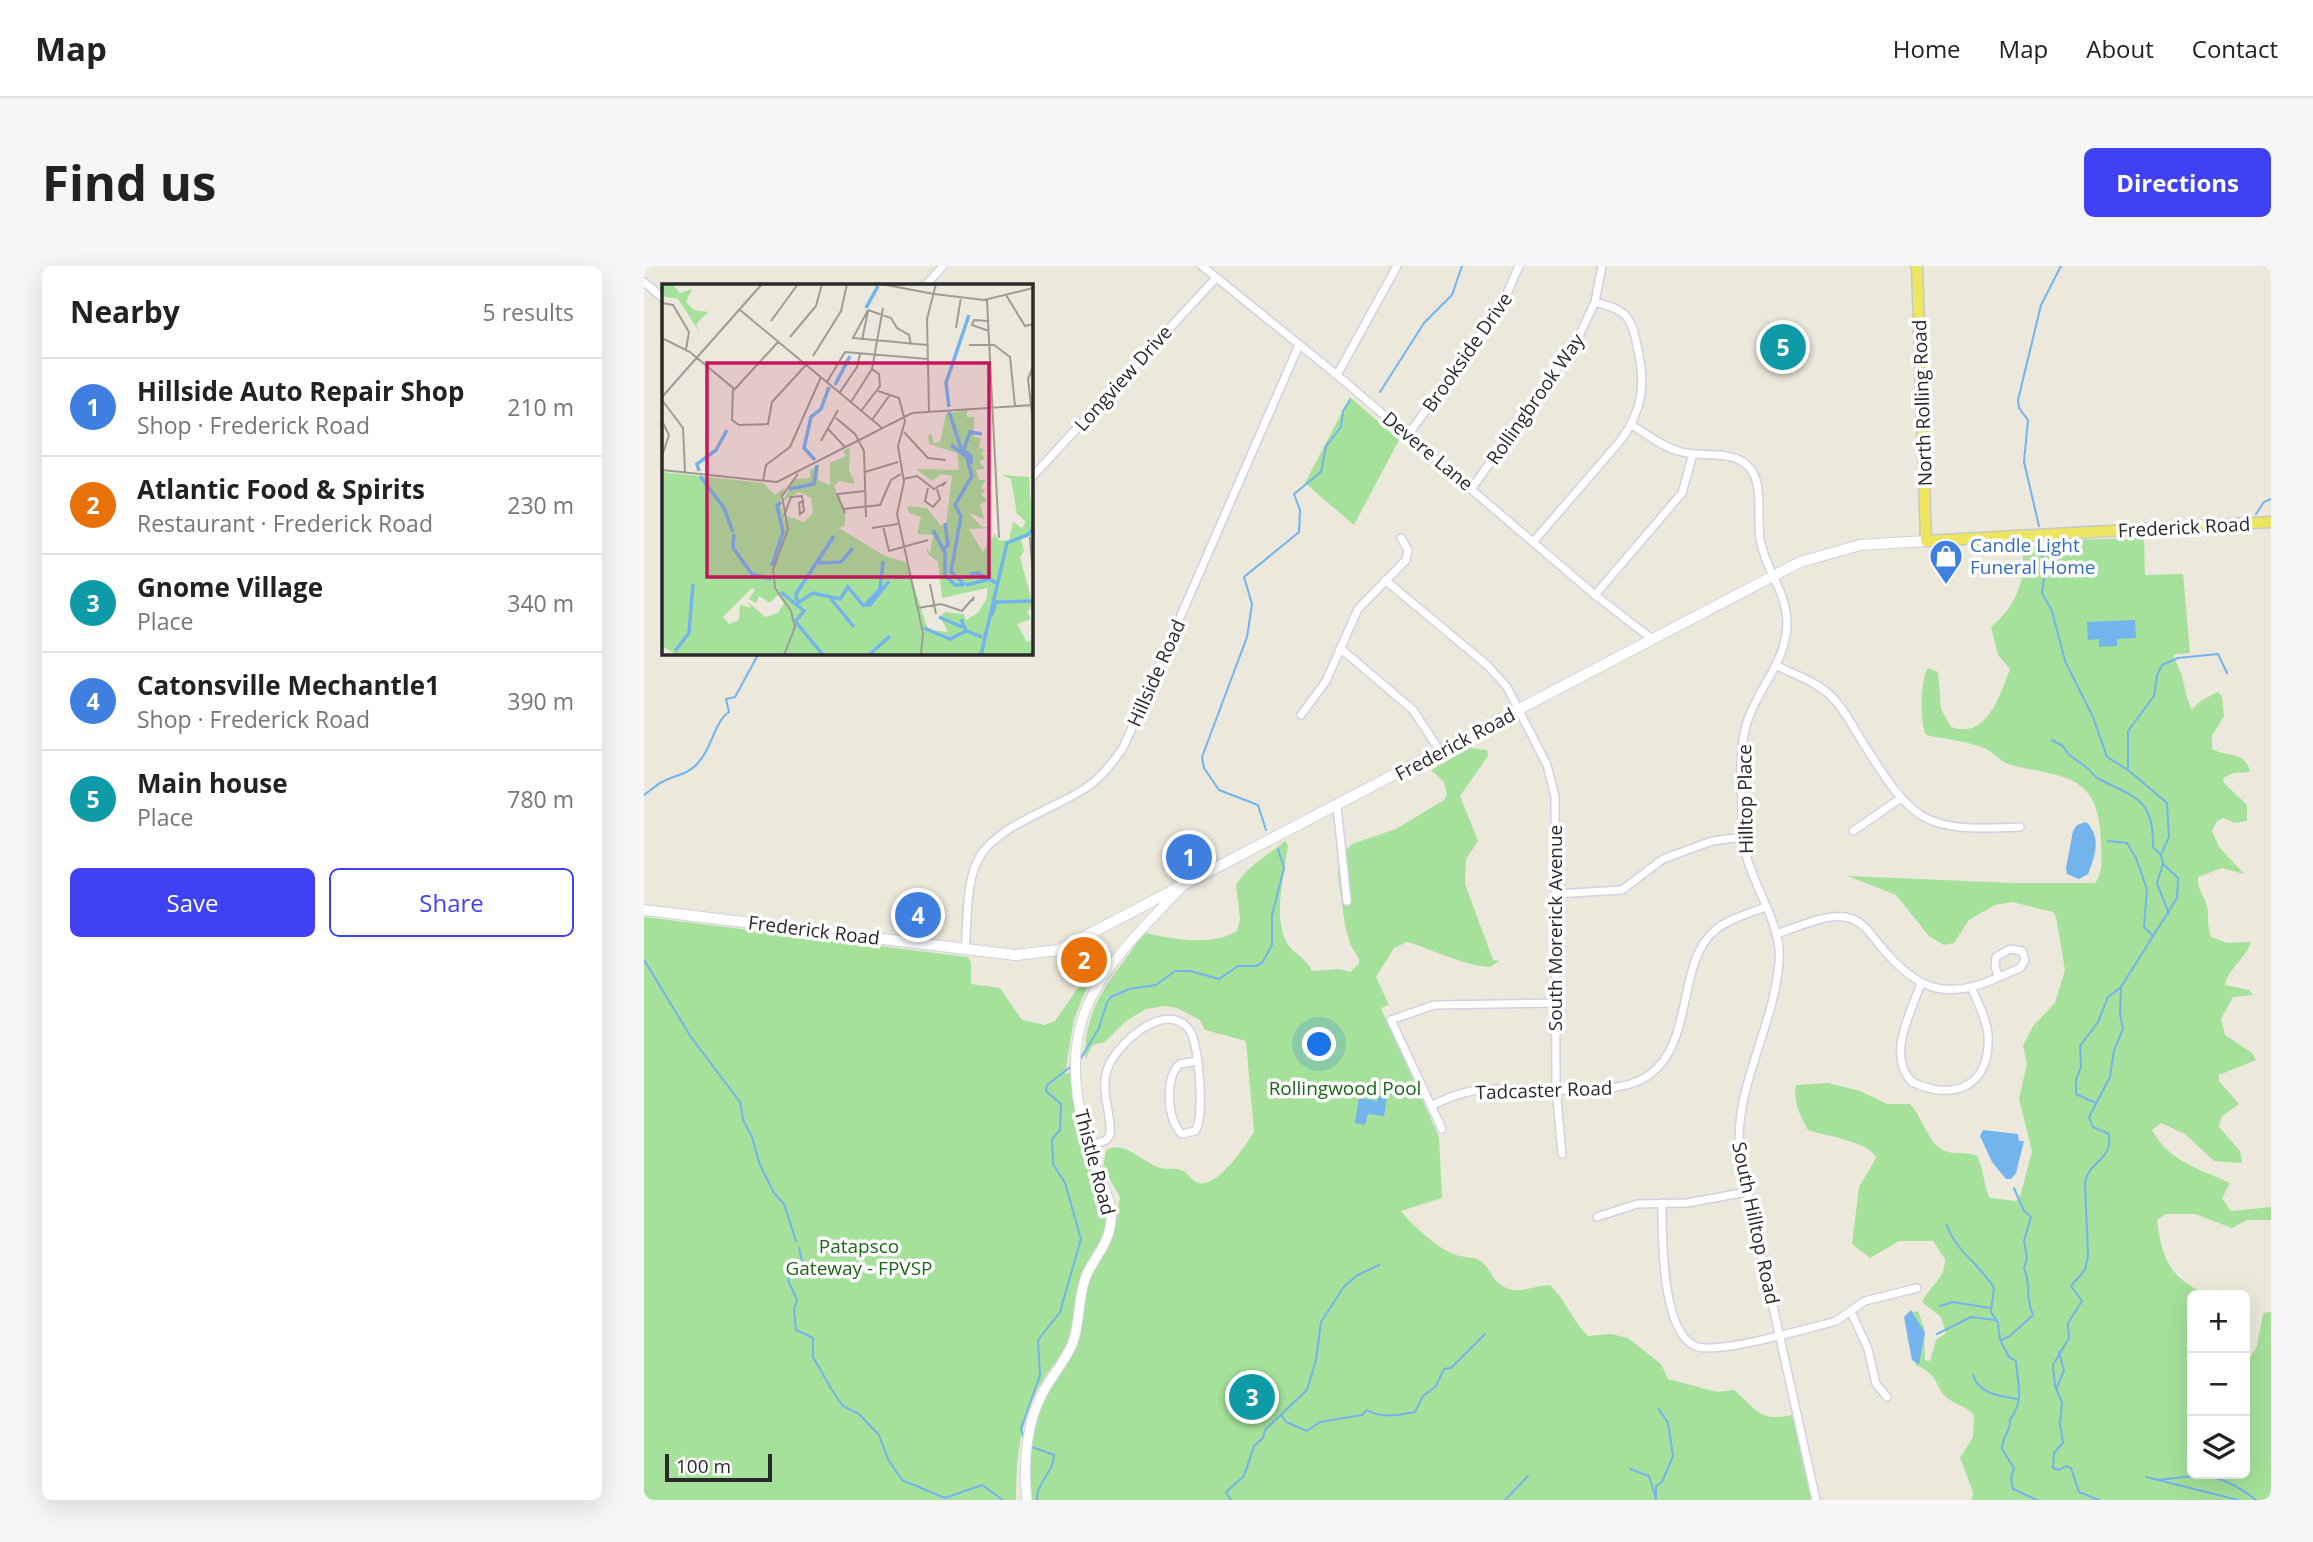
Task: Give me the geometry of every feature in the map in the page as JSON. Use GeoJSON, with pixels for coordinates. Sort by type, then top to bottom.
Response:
{"type":"FeatureCollection","features":[{"type":"Feature","properties":{"kind":"main road","name":"North Rolling Road"},"geometry":{"type":"LineString","coordinates":[[1917,266],[1927,541]]}},
{"type":"Feature","properties":{"kind":"main road","name":"Frederick Road"},"geometry":{"type":"LineString","coordinates":[[644,910],[1024,955],[1059,950],[1773,575],[1843,548],[2271,522]]}},
{"type":"Feature","properties":{"kind":"street"},"geometry":{"type":"LineString","coordinates":[[927,284],[943,266]]}},
{"type":"Feature","properties":{"kind":"street","name":"Devere Lane"},"geometry":{"type":"LineString","coordinates":[[1202,266],[1472,488],[1595,595],[1652,639]]}},
{"type":"Feature","properties":{"kind":"street"},"geometry":{"type":"LineString","coordinates":[[1337,375],[1397,266]]}},
{"type":"Feature","properties":{"kind":"street","name":"Brookside Drive"},"geometry":{"type":"LineString","coordinates":[[1408,435],[1503,303],[1519,266]]}},
{"type":"Feature","properties":{"kind":"street","name":"Rollingbrook Way"},"geometry":{"type":"LineString","coordinates":[[1472,488],[1577,340],[1595,302],[1602,266]]}},
{"type":"Feature","properties":{"kind":"street","name":"Longview Drive"},"geometry":{"type":"LineString","coordinates":[[1032,477],[1216,278]]}},
{"type":"Feature","properties":{"kind":"street"},"geometry":{"type":"LineString","coordinates":[[644,282],[662,297]]}},
{"type":"Feature","properties":{"kind":"street"},"geometry":{"type":"LineString","coordinates":[[1534,541],[1632,425],[1642,399],[1643,384],[1634,331],[1623,314],[1595,302]]}},
{"type":"Feature","properties":{"kind":"street","name":"Hillside Road"},"geometry":{"type":"LineString","coordinates":[[965,949],[972,880],[984,851],[1009,831],[1085,789],[1105,772],[1123,748],[1299,345]]}},
{"type":"Feature","properties":{"kind":"street","name":"Hilltop Place"},"geometry":{"type":"LineString","coordinates":[[1632,425],[1669,447],[1693,454],[1731,456],[1751,469],[1755,477],[1761,544],[1784,599],[1787,624],[1777,666],[1745,728],[1742,837],[1747,864],[1765,906]]}},
{"type":"Feature","properties":{"kind":"street"},"geometry":{"type":"LineString","coordinates":[[1595,595],[1682,492],[1693,454]]}},
{"type":"Feature","properties":{"kind":"street"},"geometry":{"type":"LineString","coordinates":[[1301,715],[1326,681],[1358,609],[1406,560],[1408,550],[1401,538]]}},
{"type":"Feature","properties":{"kind":"street","name":"South Morerick Avenue"},"geometry":{"type":"LineString","coordinates":[[1385,580],[1497,675],[1520,710],[1547,765],[1553,784],[1556,1088],[1562,1154]]}},
{"type":"Feature","properties":{"kind":"street"},"geometry":{"type":"LineString","coordinates":[[1340,649],[1413,710],[1440,751]]}},
{"type":"Feature","properties":{"kind":"street"},"geometry":{"type":"LineString","coordinates":[[1777,666],[1816,685],[1833,698],[1901,799],[1920,815],[1946,826],[1968,829],[2020,827]]}},
{"type":"Feature","properties":{"kind":"street"},"geometry":{"type":"LineString","coordinates":[[1853,831],[1901,799]]}},
{"type":"Feature","properties":{"kind":"street"},"geometry":{"type":"LineString","coordinates":[[1337,806],[1347,901]]}},
{"type":"Feature","properties":{"kind":"street"},"geometry":{"type":"LineString","coordinates":[[1555,894],[1622,890],[1663,859],[1712,841],[1742,837]]}},
{"type":"Feature","properties":{"kind":"street","name":"Thistle Road"},"geometry":{"type":"LineString","coordinates":[[1027,1500],[1027,1444],[1040,1400],[1073,1340],[1084,1279],[1111,1224],[1110,1203],[1088,1147],[1074,1065],[1078,1031],[1098,983],[1136,934],[1184,884]]}},
{"type":"Feature","properties":{"kind":"street","name":"South Hilltop Road"},"geometry":{"type":"LineString","coordinates":[[1765,906],[1776,934],[1779,952],[1777,978],[1738,1126],[1747,1192],[1816,1500]]}},
{"type":"Feature","properties":{"kind":"street","name":"Tadcaster Road"},"geometry":{"type":"LineString","coordinates":[[1431,1106],[1479,1090],[1619,1088],[1650,1074],[1671,1048],[1706,940],[1720,927],[1765,906]]}},
{"type":"Feature","properties":{"kind":"street"},"geometry":{"type":"LineString","coordinates":[[1776,934],[1831,917],[1854,919],[1866,928],[1896,965],[1921,983],[1952,991],[1972,989],[2020,968],[2025,960],[2022,951],[2010,949],[1996,957],[1995,967],[1999,977]]}},
{"type":"Feature","properties":{"kind":"street"},"geometry":{"type":"LineString","coordinates":[[1921,983],[1901,1043],[1900,1061],[1912,1082],[1947,1093],[1972,1083],[1987,1049],[1988,1031],[1972,989]]}},
{"type":"Feature","properties":{"kind":"street"},"geometry":{"type":"LineString","coordinates":[[1442,1129],[1391,1020],[1434,1005],[1555,1003]]}},
{"type":"Feature","properties":{"kind":"street"},"geometry":{"type":"LineString","coordinates":[[1088,1147],[1110,1135],[1105,1080],[1113,1056],[1127,1039],[1155,1023],[1180,1022],[1191,1032],[1196,1061],[1201,1121],[1195,1131],[1182,1134],[1175,1125],[1171,1085],[1176,1067],[1196,1061]]}},
{"type":"Feature","properties":{"kind":"street"},"geometry":{"type":"LineString","coordinates":[[1597,1217],[1628,1206],[1702,1201],[1747,1192]]}},
{"type":"Feature","properties":{"kind":"street"},"geometry":{"type":"LineString","coordinates":[[1662,1203],[1666,1280],[1676,1323],[1686,1340],[1695,1346],[1714,1349],[1822,1325],[1851,1312],[1865,1301],[1917,1288]]}},
{"type":"Feature","properties":{"kind":"street"},"geometry":{"type":"LineString","coordinates":[[1851,1312],[1868,1349],[1876,1384],[1887,1397]]}},
{"type":"Feature","properties":{"kind":"green space"},"geometry":{"type":"Polygon","coordinates":[[[1350,397],[1399,440],[1354,525],[1305,483],[1350,397]]]}},
{"type":"Feature","properties":{"kind":"green space"},"geometry":{"type":"Polygon","coordinates":[[[2144,538],[2145,575],[2183,574],[2190,653],[2175,654],[2173,658],[2192,710],[2218,692],[2222,696],[2224,716],[2212,736],[2212,749],[2240,758],[2248,765],[2250,772],[2234,773],[2223,778],[2224,783],[2247,805],[2247,821],[2234,823],[2223,818],[2217,821],[2212,831],[2219,847],[2244,874],[2222,868],[2198,877],[2207,906],[2211,937],[2227,943],[2251,942],[2229,974],[2225,985],[2249,990],[2253,995],[2233,997],[2221,1019],[2225,1035],[2252,1053],[2256,1060],[2219,1075],[2219,1081],[2239,1104],[2221,1117],[2219,1127],[2240,1151],[2242,1163],[2214,1161],[2185,1134],[2161,1123],[2152,1130],[2176,1157],[2230,1183],[2222,1198],[2231,1211],[2271,1207],[2271,1220],[2247,1220],[2232,1228],[2195,1214],[2166,1214],[2157,1220],[2165,1257],[2170,1266],[2197,1290],[2187,1290],[2187,1479],[2250,1479],[2250,1356],[2257,1346],[2263,1313],[2271,1312],[2271,1500],[1972,1500],[1973,1492],[1960,1458],[1973,1437],[1974,1415],[1945,1396],[1934,1378],[1916,1365],[1907,1337],[1907,1314],[1918,1311],[1924,1328],[1925,1360],[1930,1361],[1936,1340],[1946,1333],[1941,1317],[1922,1302],[1943,1272],[1945,1259],[1933,1241],[1899,1241],[1870,1258],[1852,1244],[1859,1187],[1876,1158],[1873,1152],[1857,1144],[1808,1130],[1796,1103],[1796,1085],[1828,1083],[1860,1091],[1887,1104],[1910,1104],[1941,1149],[1977,1156],[1990,1198],[2016,1201],[2020,1197],[2032,1151],[2019,1099],[2027,1063],[2023,1046],[2033,1026],[2055,1003],[2065,970],[2056,917],[2053,912],[2012,902],[1995,905],[1969,920],[1954,943],[1944,945],[1929,936],[1896,895],[1848,876],[2013,883],[2095,883],[2098,879],[2101,869],[2099,819],[2094,802],[2086,790],[2062,777],[2007,764],[1988,750],[1977,746],[1926,735],[1924,730],[1922,691],[1928,668],[1938,672],[1941,709],[1951,727],[1974,727],[1990,713],[2010,669],[1998,655],[1991,627],[2003,616],[2015,598],[2023,575],[2023,555],[2026,548],[2030,544],[2046,550],[2051,540],[2144,538]]]}},
{"type":"Feature","properties":{"kind":"green space"},"geometry":{"type":"Polygon","coordinates":[[[1470,748],[1487,750],[1488,756],[1460,796],[1478,841],[1466,859],[1465,884],[1493,960],[1499,961],[1490,967],[1479,966],[1407,942],[1394,948],[1376,977],[1389,1005],[1381,1008],[1439,1137],[1442,1198],[1401,1211],[1441,1247],[1456,1255],[1482,1262],[1497,1282],[1506,1288],[1517,1290],[1550,1285],[1588,1336],[1611,1334],[1628,1338],[1661,1364],[1668,1379],[1717,1392],[1734,1390],[1759,1413],[1772,1417],[1792,1415],[1812,1500],[1021,1500],[1022,1458],[1028,1417],[1038,1391],[1055,1363],[1035,1394],[1023,1427],[1017,1462],[1016,1500],[644,1500],[644,917],[968,957],[971,962],[971,984],[1000,988],[1022,1020],[1045,1025],[1055,1021],[1078,988],[1091,977],[1074,1019],[1065,1074],[1071,1072],[1084,1148],[1108,1214],[1104,1237],[1113,1238],[1120,1197],[1103,1167],[1106,1150],[1113,1147],[1127,1150],[1155,1166],[1180,1170],[1197,1182],[1207,1183],[1223,1172],[1254,1132],[1246,1041],[1205,1030],[1200,1020],[1177,1008],[1165,1006],[1146,1009],[1126,1021],[1105,1042],[1093,1045],[1085,1059],[1088,1028],[1097,1002],[1137,942],[1147,933],[1169,938],[1205,940],[1217,939],[1237,931],[1240,919],[1236,885],[1252,866],[1285,841],[1288,845],[1282,881],[1280,921],[1287,943],[1312,971],[1340,969],[1350,972],[1359,964],[1359,959],[1350,944],[1345,925],[1338,875],[1340,856],[1352,844],[1396,829],[1444,800],[1447,795],[1444,782],[1431,770],[1470,748]]]}},
{"type":"Feature","properties":{"kind":"water"},"geometry":{"type":"Polygon","coordinates":[[[2135,620],[2136,638],[2117,639],[2117,646],[2099,647],[2099,639],[2088,640],[2087,622],[2135,620]]]}},
{"type":"Feature","properties":{"kind":"water"},"geometry":{"type":"Polygon","coordinates":[[[2086,822],[2094,834],[2096,847],[2088,874],[2079,879],[2067,874],[2066,868],[2073,831],[2077,825],[2086,822]]]}},
{"type":"Feature","properties":{"kind":"water"},"geometry":{"type":"Polygon","coordinates":[[[1378,1095],[1387,1097],[1384,1116],[1368,1114],[1365,1125],[1355,1123],[1359,1098],[1377,1101],[1378,1095]]]}},
{"type":"Feature","properties":{"kind":"water"},"geometry":{"type":"Polygon","coordinates":[[[1983,1130],[2018,1134],[2019,1141],[2024,1141],[2016,1173],[2011,1179],[2006,1179],[1992,1162],[1980,1136],[1983,1130]]]}},
{"type":"Feature","properties":{"kind":"water"},"geometry":{"type":"Polygon","coordinates":[[[1911,1310],[1925,1333],[1919,1364],[1912,1360],[1904,1317],[1911,1310]]]}},
{"type":"Feature","properties":{"kind":"waterway"},"geometry":{"type":"LineString","coordinates":[[1380,392],[1424,323],[1452,295],[1462,266]]}},
{"type":"Feature","properties":{"kind":"waterway"},"geometry":{"type":"LineString","coordinates":[[2039,526],[2024,462],[2028,420],[2019,408],[2018,400],[2041,305],[2061,266]]}},
{"type":"Feature","properties":{"kind":"waterway"},"geometry":{"type":"LineString","coordinates":[[1266,830],[1258,805],[1219,790],[1204,768],[1202,757],[1247,637],[1252,604],[1244,577],[1299,532],[1300,510],[1294,494],[1321,472],[1326,446],[1341,427],[1343,411],[1350,400]]}},
{"type":"Feature","properties":{"kind":"waterway"},"geometry":{"type":"LineString","coordinates":[[2256,514],[2264,502],[2271,499]]}},
{"type":"Feature","properties":{"kind":"waterway"},"geometry":{"type":"LineString","coordinates":[[2039,543],[2045,569],[2042,593],[2052,611],[2065,661],[2093,717],[2107,757],[2128,770],[2167,803],[2169,837],[2161,855]]}},
{"type":"Feature","properties":{"kind":"waterway"},"geometry":{"type":"LineString","coordinates":[[644,795],[662,782],[689,770],[702,758],[720,723],[729,712],[726,699],[735,697],[758,654]]}},
{"type":"Feature","properties":{"kind":"waterway"},"geometry":{"type":"LineString","coordinates":[[2128,768],[2128,731],[2154,696],[2157,675],[2162,665],[2178,658],[2218,654],[2227,673]]}},
{"type":"Feature","properties":{"kind":"waterway"},"geometry":{"type":"LineString","coordinates":[[2052,740],[2063,746],[2097,778],[2132,796],[2146,809],[2150,818],[2153,847],[2161,855],[2163,864],[2157,883],[2169,914]]}},
{"type":"Feature","properties":{"kind":"waterway"},"geometry":{"type":"LineString","coordinates":[[2108,841],[2127,843],[2136,858],[2147,889],[2144,927],[2153,936]]}},
{"type":"Feature","properties":{"kind":"waterway"},"geometry":{"type":"LineString","coordinates":[[1078,1063],[1099,1028],[1111,997],[1129,989],[1156,985],[1175,971],[1190,971],[1219,979],[1238,966],[1256,966],[1262,963],[1272,945],[1272,915],[1284,868],[1278,849]]}},
{"type":"Feature","properties":{"kind":"waterway"},"geometry":{"type":"LineString","coordinates":[[2099,1500],[2079,1492],[2071,1468],[2053,1468],[2054,1453],[2063,1443],[2060,1424],[2062,1402],[2055,1386],[2053,1365],[2069,1338],[2068,1323],[2082,1301],[2071,1286],[2085,1270],[2088,1255],[2085,1183],[2087,1175],[2104,1156],[2109,1143],[2109,1134],[2093,1127],[2089,1117],[2110,1077],[2114,1050],[2123,1029],[2120,1014],[2121,987],[2177,898],[2178,878],[2163,864]]}},
{"type":"Feature","properties":{"kind":"waterway"},"geometry":{"type":"LineString","coordinates":[[644,960],[691,1037],[740,1102],[743,1120],[752,1137],[760,1165],[774,1193],[784,1204],[796,1241]]}},
{"type":"Feature","properties":{"kind":"waterway"},"geometry":{"type":"LineString","coordinates":[[2096,1103],[2076,1094],[2076,1080],[2081,1067],[2080,1046],[2098,1022],[2108,997],[2120,988]]}},
{"type":"Feature","properties":{"kind":"waterway"},"geometry":{"type":"LineString","coordinates":[[1025,1442],[1021,1429],[1040,1375],[1038,1340],[1060,1312],[1081,1239],[1065,1183],[1053,1164],[1052,1139],[1060,1130],[1061,1104],[1046,1091],[1047,1085],[1073,1065]]}},
{"type":"Feature","properties":{"kind":"waterway"},"geometry":{"type":"LineString","coordinates":[[2001,1340],[2010,1336],[2033,1315],[2024,1268],[2027,1258],[2024,1241],[2031,1217],[2024,1211],[2014,1188]]}},
{"type":"Feature","properties":{"kind":"waterway"},"geometry":{"type":"LineString","coordinates":[[1947,1225],[1956,1243],[1994,1288],[1991,1312],[1998,1323],[2000,1340],[2009,1357],[2016,1361],[2019,1391],[2017,1406],[2010,1419],[2002,1449],[2014,1468],[2011,1477],[2013,1489],[2037,1500]]}},
{"type":"Feature","properties":{"kind":"waterway"},"geometry":{"type":"LineString","coordinates":[[799,1248],[802,1261],[798,1272],[790,1274],[788,1280],[797,1300],[794,1309],[796,1330],[813,1338],[813,1357],[832,1390],[843,1406],[859,1414],[879,1435],[888,1459],[902,1480],[945,1498],[982,1485],[1003,1500]]}},
{"type":"Feature","properties":{"kind":"waterway"},"geometry":{"type":"LineString","coordinates":[[1231,1500],[1226,1492],[1244,1476],[1254,1446],[1263,1438],[1265,1430],[1307,1390],[1316,1360],[1321,1322],[1343,1288],[1356,1276],[1379,1265]]}},
{"type":"Feature","properties":{"kind":"waterway"},"geometry":{"type":"LineString","coordinates":[[1940,1306],[1953,1302],[1990,1308]]}},
{"type":"Feature","properties":{"kind":"waterway"},"geometry":{"type":"LineString","coordinates":[[1937,1334],[1971,1317],[1996,1320]]}},
{"type":"Feature","properties":{"kind":"waterway"},"geometry":{"type":"LineString","coordinates":[[1282,1416],[1286,1422],[1307,1431],[1320,1422],[1362,1415],[1367,1410],[1385,1415],[1415,1412],[1423,1396],[1436,1386],[1444,1369],[1451,1368],[1485,1334]]}},
{"type":"Feature","properties":{"kind":"waterway"},"geometry":{"type":"LineString","coordinates":[[2056,1389],[2064,1371],[2059,1352]]}},
{"type":"Feature","properties":{"kind":"waterway"},"geometry":{"type":"LineString","coordinates":[[1973,1375],[1985,1390],[2017,1399]]}},
{"type":"Feature","properties":{"kind":"waterway"},"geometry":{"type":"LineString","coordinates":[[1656,1500],[1656,1486],[1662,1482],[1673,1456],[1668,1423],[1659,1409]]}},
{"type":"Feature","properties":{"kind":"waterway"},"geometry":{"type":"LineString","coordinates":[[1032,1447],[1054,1455],[1051,1467],[1039,1488],[1037,1500]]}},
{"type":"Feature","properties":{"kind":"waterway"},"geometry":{"type":"LineString","coordinates":[[1630,1469],[1649,1476],[1656,1499]]}},
{"type":"Feature","properties":{"kind":"waterway"},"geometry":{"type":"LineString","coordinates":[[1505,1500],[1528,1476]]}},
{"type":"Feature","properties":{"kind":"waterway"},"geometry":{"type":"LineString","coordinates":[[2158,1480],[2199,1476],[2220,1479],[2256,1500]]}},
{"type":"Feature","properties":{"kind":"waterway"},"geometry":{"type":"LineString","coordinates":[[2146,1477],[2238,1500]]}},
{"type":"Feature","properties":{"kind":"place","name":"Main house"},"geometry":{"type":"Point","coordinates":[1783,347]}},
{"type":"Feature","properties":{"kind":"place","name":"Candle Light Funeral Home"},"geometry":{"type":"Point","coordinates":[1946,586]}},
{"type":"Feature","properties":{"kind":"place","name":"Hillside Auto Repair Shop"},"geometry":{"type":"Point","coordinates":[1189,857]}},
{"type":"Feature","properties":{"kind":"place","name":"Catonsville Mechantle1"},"geometry":{"type":"Point","coordinates":[918,915]}},
{"type":"Feature","properties":{"kind":"place","name":"Atlantic Food & Spirits"},"geometry":{"type":"Point","coordinates":[1084,960]}},
{"type":"Feature","properties":{"kind":"place","name":"Gnome Village"},"geometry":{"type":"Point","coordinates":[1252,1397]}},
{"type":"Feature","properties":{"kind":"park label","name":"Rollingwood Pool"},"geometry":{"type":"Point","coordinates":[1345,1088]}},
{"type":"Feature","properties":{"kind":"park label","name":"Patapsco Gateway - FPVSP"},"geometry":{"type":"Point","coordinates":[859,1257]}}]}
